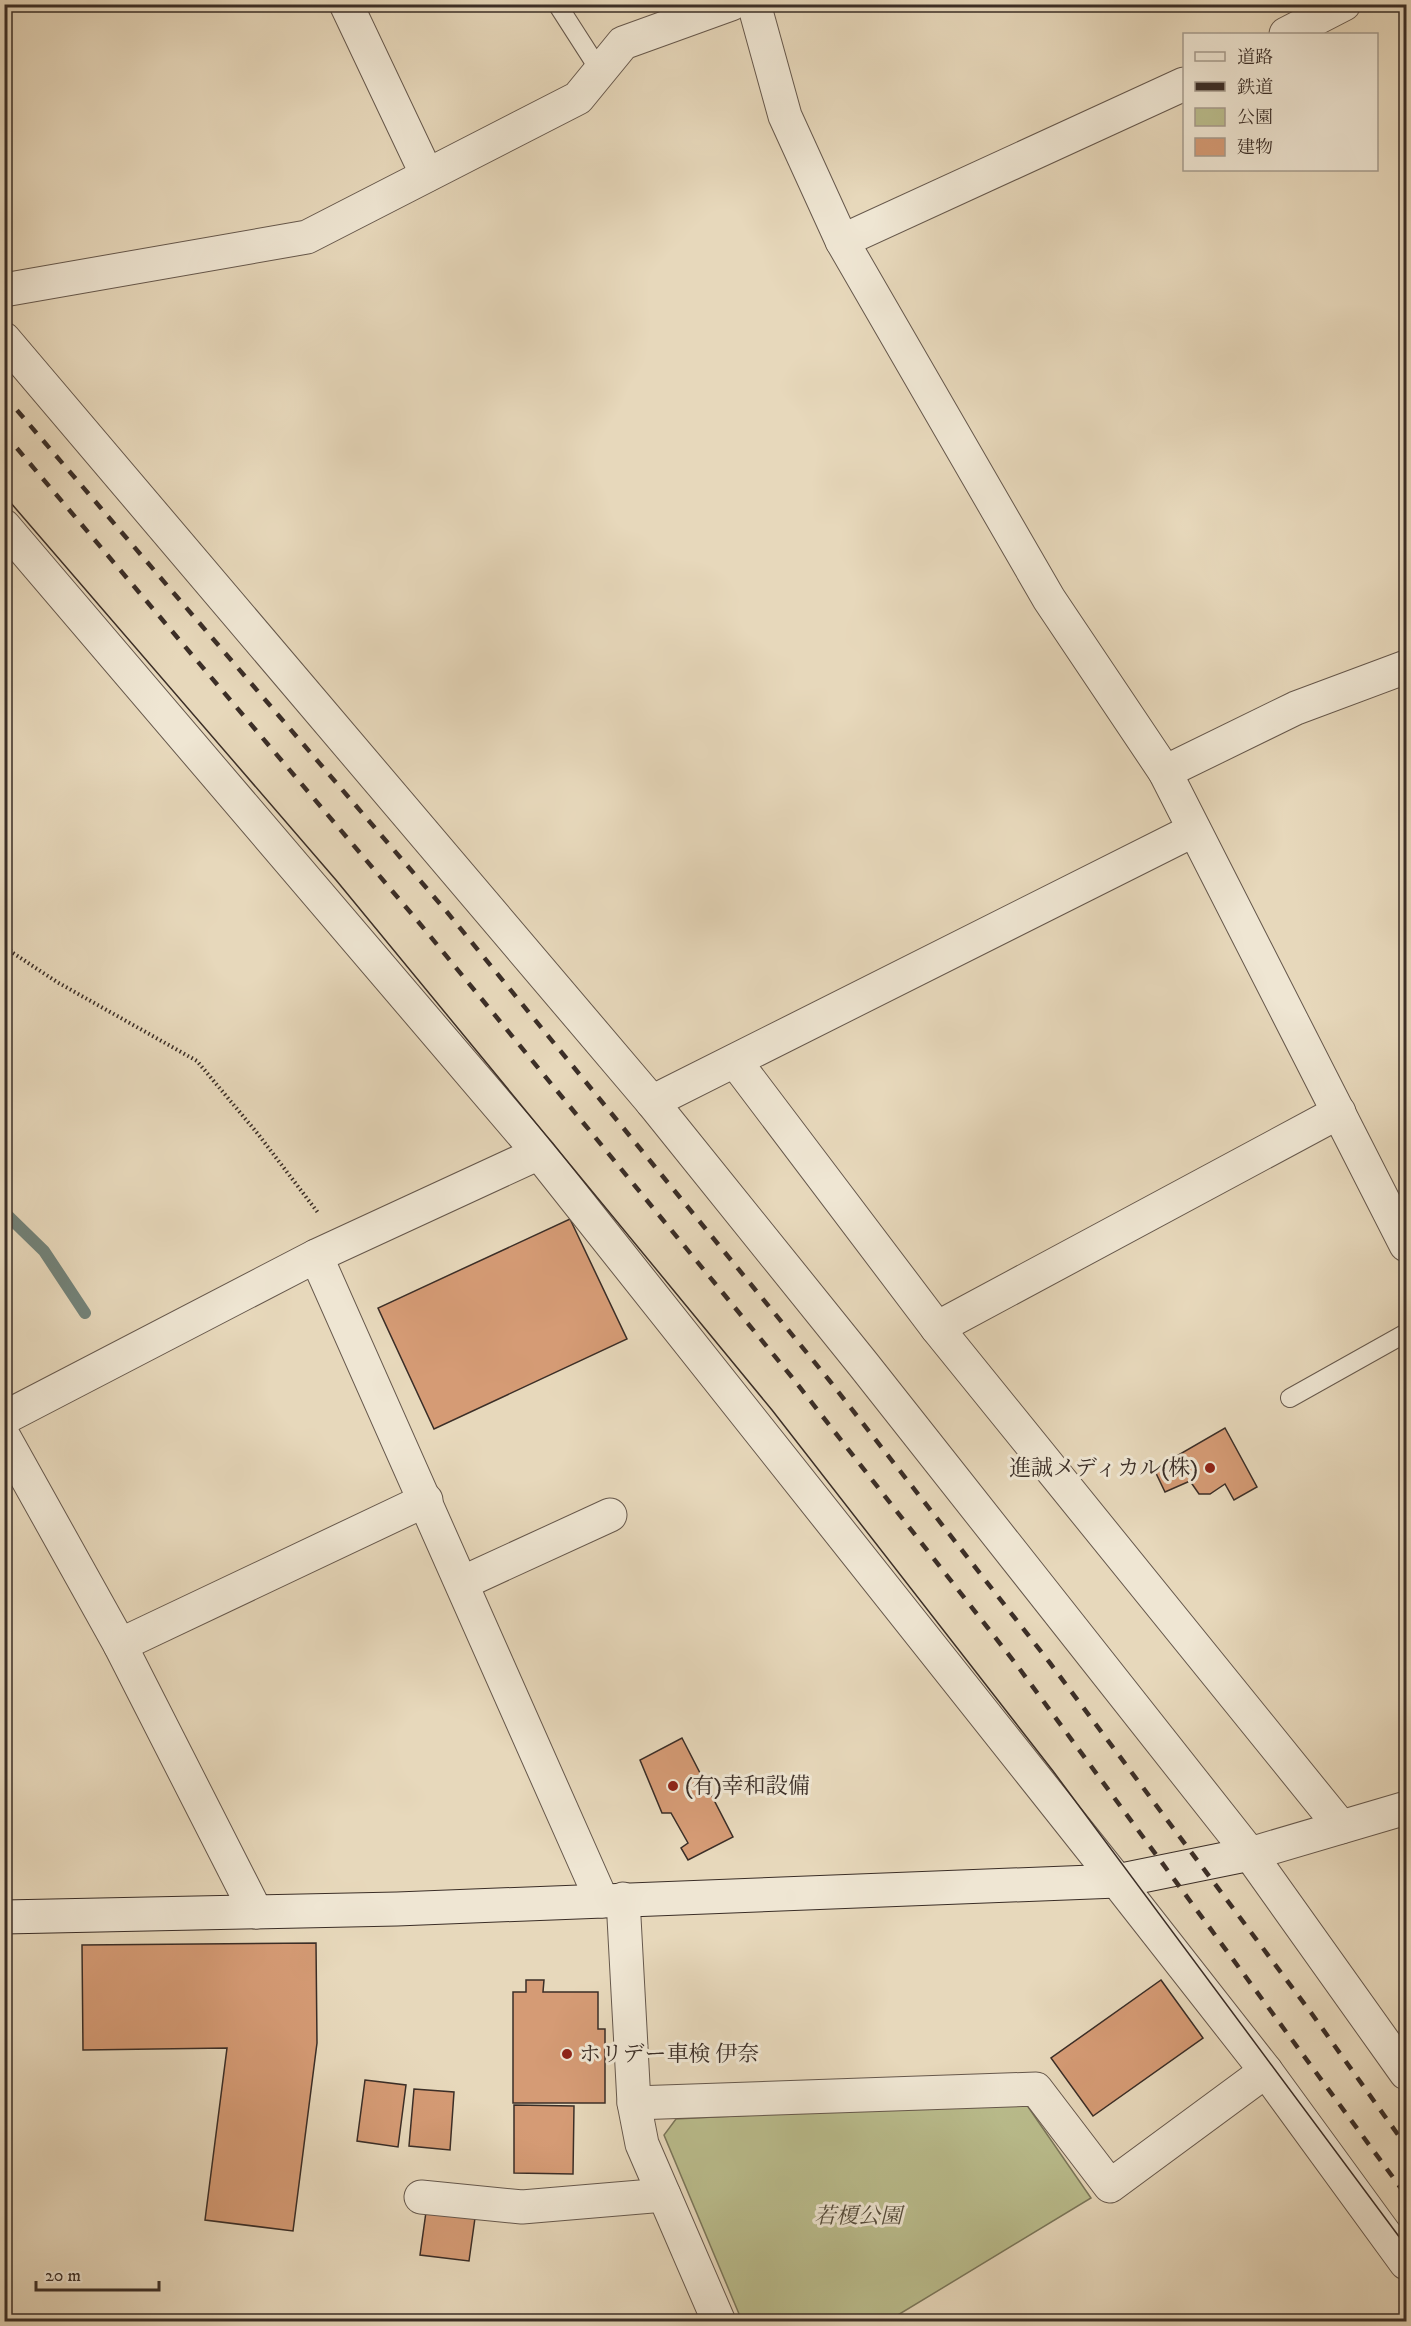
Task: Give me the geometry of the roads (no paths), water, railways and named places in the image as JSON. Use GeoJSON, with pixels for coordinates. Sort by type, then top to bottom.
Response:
{"type":"FeatureCollection","features":[{"type":"Feature","properties":{"kind":"street"},"geometry":{"type":"LineString","coordinates":[[346,4],[427,175]]}},
{"type":"Feature","properties":{"kind":"street"},"geometry":{"type":"LineString","coordinates":[[4,290],[307,237],[578,98],[623,43],[731,4]]}},
{"type":"Feature","properties":{"kind":"street"},"geometry":{"type":"LineString","coordinates":[[754,4],[785,116],[842,241],[1049,599],[1165,772],[1407,1245]]}},
{"type":"Feature","properties":{"kind":"street"},"geometry":{"type":"LineString","coordinates":[[1288,33],[1344,4]]}},
{"type":"Feature","properties":{"kind":"street"},"geometry":{"type":"LineString","coordinates":[[842,241],[1183,85]]}},
{"type":"Feature","properties":{"kind":"street"},"geometry":{"type":"LineString","coordinates":[[4,339],[652,1102],[870,1373],[1250,1854],[1407,2073]]}},
{"type":"Feature","properties":{"kind":"street"},"geometry":{"type":"LineString","coordinates":[[4,526],[539,1153],[1266,2071],[1407,2263]]}},
{"type":"Feature","properties":{"kind":"street"},"geometry":{"type":"LineString","coordinates":[[1165,772],[1296,708],[1407,667]]}},
{"type":"Feature","properties":{"kind":"street"},"geometry":{"type":"LineString","coordinates":[[652,1102],[1194,830]]}},
{"type":"Feature","properties":{"kind":"street"},"geometry":{"type":"LineString","coordinates":[[735,1061],[937,1328],[1341,1827]]}},
{"type":"Feature","properties":{"kind":"street"},"geometry":{"type":"LineString","coordinates":[[937,1328],[1339,1112]]}},
{"type":"Feature","properties":{"kind":"street"},"geometry":{"type":"LineString","coordinates":[[4,1418],[328,1250],[539,1153]]}},
{"type":"Feature","properties":{"kind":"street"},"geometry":{"type":"LineString","coordinates":[[328,1250],[426,1500],[462,1583],[612,1900],[634,2103],[642,2144],[719,2322]]}},
{"type":"Feature","properties":{"kind":"street"},"geometry":{"type":"LineString","coordinates":[[4,1437],[120,1645],[256,1912]]}},
{"type":"Feature","properties":{"kind":"street"},"geometry":{"type":"LineString","coordinates":[[120,1645],[426,1500]]}},
{"type":"Feature","properties":{"kind":"street"},"geometry":{"type":"LineString","coordinates":[[462,1583],[610,1515]]}},
{"type":"Feature","properties":{"kind":"street"},"geometry":{"type":"LineString","coordinates":[[4,1917],[256,1912],[1117,1881],[1250,1854],[1407,1808]]}},
{"type":"Feature","properties":{"kind":"street"},"geometry":{"type":"LineString","coordinates":[[634,2103],[1036,2089],[1110,2186],[1266,2071]]}},
{"type":"Feature","properties":{"kind":"street"},"geometry":{"type":"LineString","coordinates":[[421,2197],[522,2207],[664,2195]]}},
{"type":"Feature","properties":{"kind":"lane"},"geometry":{"type":"LineString","coordinates":[[557,4],[600,70]]}},
{"type":"Feature","properties":{"kind":"lane"},"geometry":{"type":"LineString","coordinates":[[1290,1398],[1407,1333]]}},
{"type":"Feature","properties":{"kind":"waterway"},"geometry":{"type":"LineString","coordinates":[[4,1212],[44,1251],[85,1313]]}},
{"type":"Feature","properties":{"kind":"tram line"},"geometry":{"type":"LineString","coordinates":[[4,495],[336,880],[772,1410],[1053,1771],[1406,2246]]}},
{"type":"Feature","properties":{"kind":"railway"},"geometry":{"type":"LineString","coordinates":[[4,395],[447,912],[829,1380],[1050,1663],[1312,2014],[1406,2146]]}},
{"type":"Feature","properties":{"kind":"railway"},"geometry":{"type":"LineString","coordinates":[[4,433],[416,919],[791,1376],[1016,1664],[1406,2195]]}},
{"type":"Feature","properties":{"kind":"place","name":"進誠メディカル(株)"},"geometry":{"type":"Point","coordinates":[1210,1468]}},
{"type":"Feature","properties":{"kind":"place","name":"(有)幸和設備"},"geometry":{"type":"Point","coordinates":[673,1786]}},
{"type":"Feature","properties":{"kind":"place","name":"ホリデー車検 伊奈"},"geometry":{"type":"Point","coordinates":[567,2054]}},
{"type":"Feature","properties":{"kind":"park label","name":"若榎公園"},"geometry":{"type":"Point","coordinates":[858,2216]}}]}
